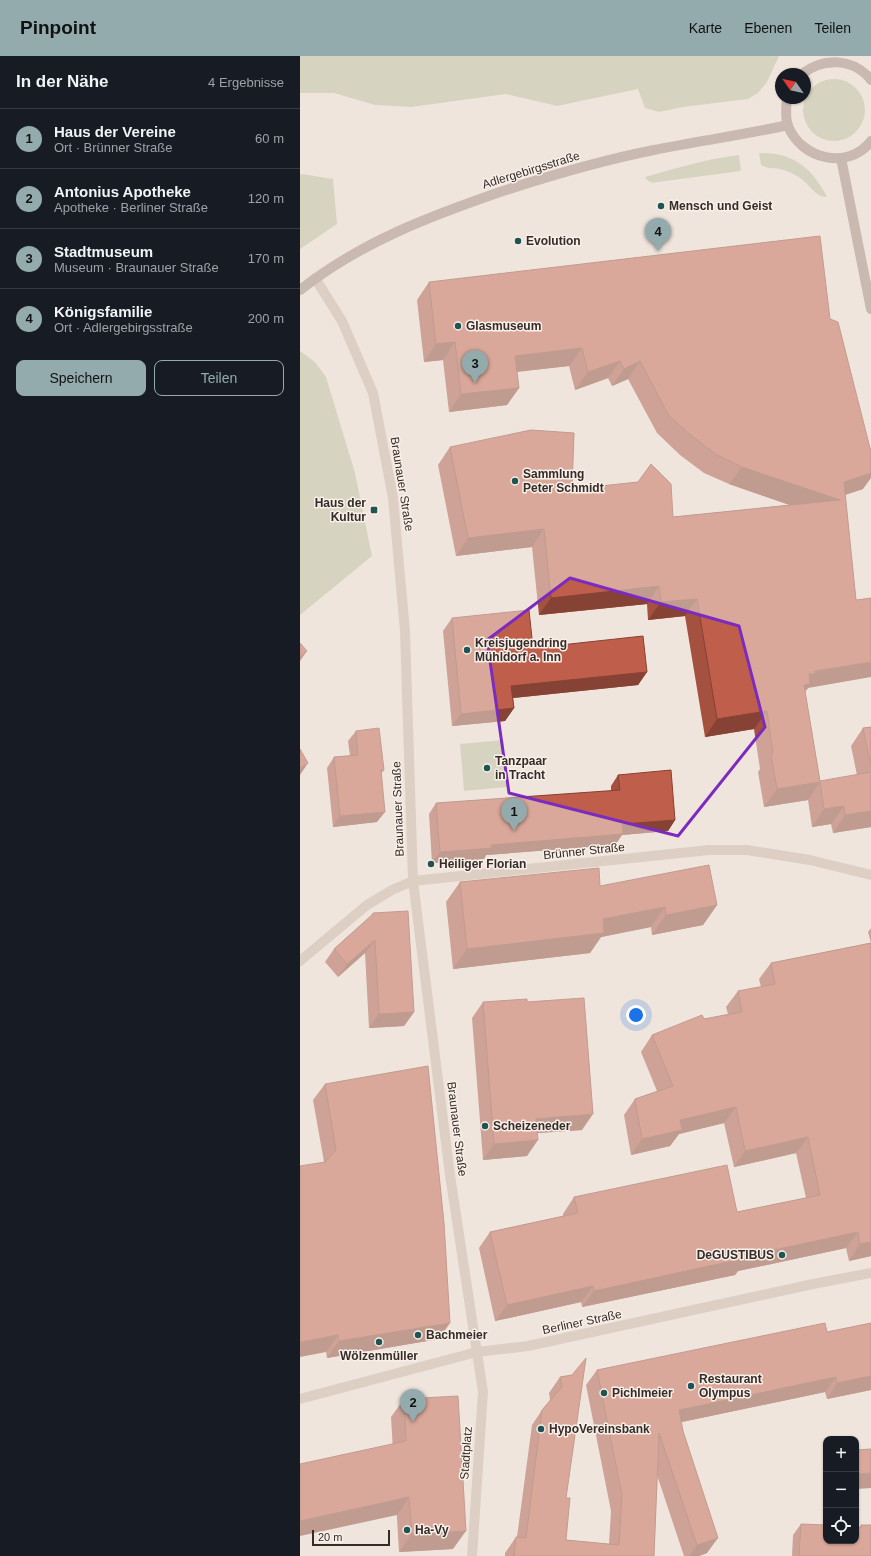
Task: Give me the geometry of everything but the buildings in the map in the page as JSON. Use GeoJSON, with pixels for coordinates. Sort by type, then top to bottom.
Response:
{"type":"FeatureCollection","features":[{"type":"Feature","properties":{"kind":"street"},"geometry":{"type":"LineString","coordinates":[[811,68],[819,64],[838,59],[854,66],[867,75],[871,80]]}},
{"type":"Feature","properties":{"kind":"street"},"geometry":{"type":"LineString","coordinates":[[787,104],[786,116],[788,125],[796,140],[807,150],[822,157],[837,159],[853,155],[867,146],[871,141]]}},
{"type":"Feature","properties":{"kind":"street","name":"Adlergebirgsstraße"},"geometry":{"type":"LineString","coordinates":[[300,290],[315,278],[347,257],[376,241],[473,201],[598,162],[653,150],[788,125]]}},
{"type":"Feature","properties":{"kind":"street"},"geometry":{"type":"LineString","coordinates":[[841,158],[871,309]]}},
{"type":"Feature","properties":{"kind":"street","name":"Braunauer Straße"},"geometry":{"type":"LineString","coordinates":[[315,278],[342,320],[373,393],[393,498],[405,631],[413,881],[450,1175],[477,1352]]}},
{"type":"Feature","properties":{"kind":"street","name":"Brünner Straße"},"geometry":{"type":"LineString","coordinates":[[300,961],[367,906],[392,890],[413,881],[717,850],[747,850],[810,860],[871,875]]}},
{"type":"Feature","properties":{"kind":"street","name":"Berliner Straße"},"geometry":{"type":"LineString","coordinates":[[300,1399],[477,1352],[528,1346],[813,1284],[871,1273]]}},
{"type":"Feature","properties":{"kind":"street","name":"Stadtplatz"},"geometry":{"type":"LineString","coordinates":[[472,1556],[483,1392],[477,1352]]}},
{"type":"Feature","properties":{"kind":"highlighted area"},"geometry":{"type":"Polygon","coordinates":[[[570,578],[739,626],[765,727],[678,836],[509,793],[487,640],[570,578]]]}},
{"type":"Feature","properties":{"kind":"green space"},"geometry":{"type":"Polygon","coordinates":[[[300,56],[779,56],[767,82],[758,93],[748,99],[683,107],[659,112],[645,108],[638,89],[557,106],[506,94],[411,107],[375,105],[334,93],[300,93],[300,56]]]}},
{"type":"Feature","properties":{"kind":"green space"},"geometry":{"type":"Polygon","coordinates":[[[828,79],[840,79],[851,84],[860,93],[865,104],[865,116],[860,127],[851,136],[840,141],[828,141],[817,136],[808,127],[803,116],[803,104],[811,104],[811,89],[817,84],[828,79]]]}},
{"type":"Feature","properties":{"kind":"green space"},"geometry":{"type":"Polygon","coordinates":[[[759,153],[781,155],[800,163],[815,177],[827,197],[819,195],[801,178],[793,174],[784,170],[768,168],[761,165],[759,153]]]}},
{"type":"Feature","properties":{"kind":"green space"},"geometry":{"type":"Polygon","coordinates":[[[739,155],[741,171],[654,182],[649,181],[645,177],[703,161],[739,155]]]}},
{"type":"Feature","properties":{"kind":"green space"},"geometry":{"type":"Polygon","coordinates":[[[302,174],[333,179],[337,224],[300,249],[300,175],[302,174]]]}},
{"type":"Feature","properties":{"kind":"green space"},"geometry":{"type":"Polygon","coordinates":[[[300,351],[315,362],[326,377],[355,473],[372,556],[300,615],[300,351]]]}},
{"type":"Feature","properties":{"kind":"green space"},"geometry":{"type":"Polygon","coordinates":[[[503,740],[507,787],[464,791],[460,744],[503,740]]]}},
{"type":"Feature","properties":{"kind":"place","name":"Mensch und Geist"},"geometry":{"type":"Point","coordinates":[661,206]}},
{"type":"Feature","properties":{"kind":"place","name":"Evolution"},"geometry":{"type":"Point","coordinates":[518,241]}},
{"type":"Feature","properties":{"kind":"place","name":"Königsfamilie"},"geometry":{"type":"Point","coordinates":[658,251]}},
{"type":"Feature","properties":{"kind":"place","name":"Glasmuseum"},"geometry":{"type":"Point","coordinates":[458,326]}},
{"type":"Feature","properties":{"kind":"place","name":"Stadtmuseum"},"geometry":{"type":"Point","coordinates":[475,383]}},
{"type":"Feature","properties":{"kind":"place","name":"Sammlung Peter Schmidt"},"geometry":{"type":"Point","coordinates":[515,481]}},
{"type":"Feature","properties":{"kind":"place","name":"Haus der Kultur"},"geometry":{"type":"Point","coordinates":[374,510]}},
{"type":"Feature","properties":{"kind":"place","name":"Kreisjugendring Mühldorf a. Inn"},"geometry":{"type":"Point","coordinates":[467,650]}},
{"type":"Feature","properties":{"kind":"place","name":"Tanzpaar in Tracht"},"geometry":{"type":"Point","coordinates":[487,768]}},
{"type":"Feature","properties":{"kind":"place","name":"Haus der Vereine"},"geometry":{"type":"Point","coordinates":[514,831]}},
{"type":"Feature","properties":{"kind":"place","name":"Heiliger Florian"},"geometry":{"type":"Point","coordinates":[431,864]}},
{"type":"Feature","properties":{"kind":"place","name":"Scheizeneder"},"geometry":{"type":"Point","coordinates":[485,1126]}},
{"type":"Feature","properties":{"kind":"place","name":"DeGUSTIBUS"},"geometry":{"type":"Point","coordinates":[782,1255]}},
{"type":"Feature","properties":{"kind":"place","name":"Bachmeier"},"geometry":{"type":"Point","coordinates":[418,1335]}},
{"type":"Feature","properties":{"kind":"place","name":"Wölzenmüller"},"geometry":{"type":"Point","coordinates":[379,1342]}},
{"type":"Feature","properties":{"kind":"place","name":"Restaurant Olympus"},"geometry":{"type":"Point","coordinates":[691,1386]}},
{"type":"Feature","properties":{"kind":"place","name":"Pichlmeier"},"geometry":{"type":"Point","coordinates":[604,1393]}},
{"type":"Feature","properties":{"kind":"place","name":"Antonius Apotheke"},"geometry":{"type":"Point","coordinates":[413,1422]}},
{"type":"Feature","properties":{"kind":"place","name":"HypoVereinsbank"},"geometry":{"type":"Point","coordinates":[541,1429]}},
{"type":"Feature","properties":{"kind":"place","name":"Ha-Vy"},"geometry":{"type":"Point","coordinates":[407,1530]}}]}
